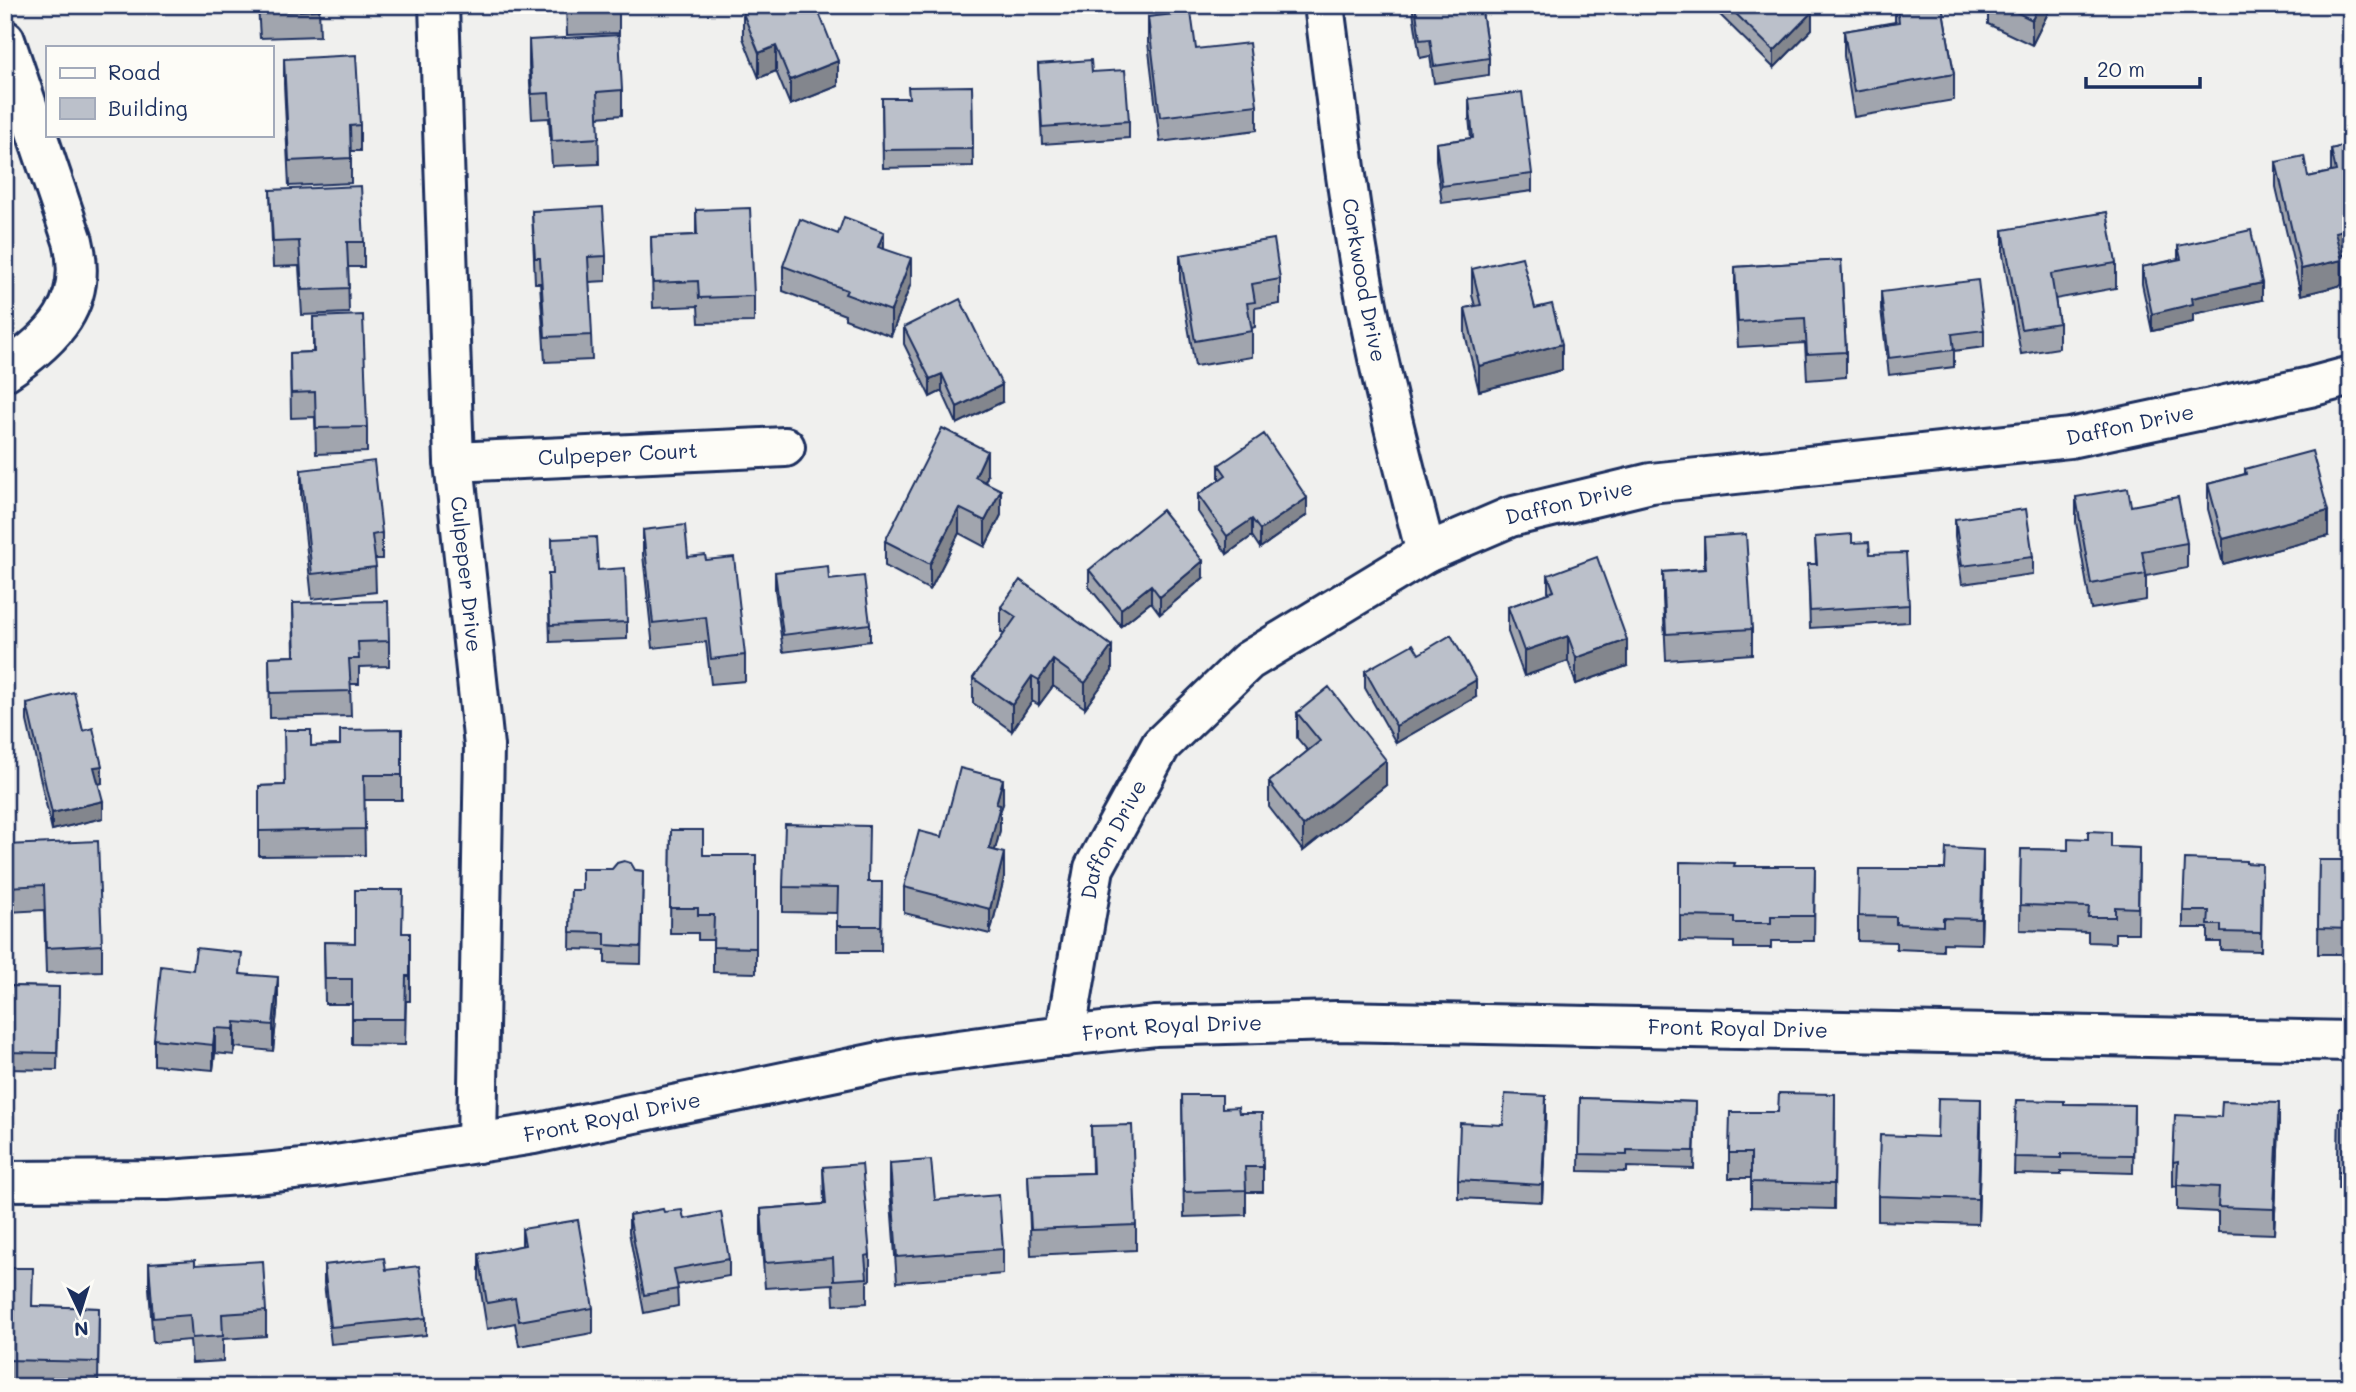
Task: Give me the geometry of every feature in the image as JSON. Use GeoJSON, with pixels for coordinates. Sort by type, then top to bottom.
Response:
{"type":"FeatureCollection","features":[{"type":"Feature","properties":{"kind":"street","name":"Culpeper Drive"},"geometry":{"type":"LineString","coordinates":[[439,5],[454,461],[484,746],[477,1143]]}},
{"type":"Feature","properties":{"kind":"street","name":"Corkwood Drive"},"geometry":{"type":"LineString","coordinates":[[1324,5],[1354,234],[1367,307],[1426,553]]}},
{"type":"Feature","properties":{"kind":"street"},"geometry":{"type":"LineString","coordinates":[[5,40],[76,252],[75,292],[59,327],[42,345],[5,371]]}},
{"type":"Feature","properties":{"kind":"street","name":"Daffon Drive"},"geometry":{"type":"LineString","coordinates":[[1065,1037],[1094,868],[1161,745],[1248,660],[1426,553],[1510,517],[1651,483],[2070,438],[2351,376]]}},
{"type":"Feature","properties":{"kind":"street","name":"Culpeper Court"},"geometry":{"type":"LineString","coordinates":[[454,461],[785,447]]}},
{"type":"Feature","properties":{"kind":"street","name":"Front Royal Drive"},"geometry":{"type":"LineString","coordinates":[[5,1181],[80,1182],[254,1174],[336,1165],[576,1126],[899,1058],[1155,1026],[1336,1021],[2351,1041]]}},
{"type":"Feature","properties":{"kind":"building"},"geometry":{"type":"Polygon","coordinates":[[[260,5],[319,5],[320,10],[260,13],[260,5]]]}},
{"type":"Feature","properties":{"kind":"building"},"geometry":{"type":"Polygon","coordinates":[[[567,5],[619,5],[619,8],[567,10],[567,5]]]}},
{"type":"Feature","properties":{"kind":"building"},"geometry":{"type":"Polygon","coordinates":[[[759,5],[816,5],[838,61],[790,80],[776,46],[759,53],[743,13],[760,7],[759,5]]]}},
{"type":"Feature","properties":{"kind":"building"},"geometry":{"type":"Polygon","coordinates":[[[1415,5],[1481,5],[1489,58],[1434,66],[1430,39],[1420,40],[1415,5]]]}},
{"type":"Feature","properties":{"kind":"building"},"geometry":{"type":"Polygon","coordinates":[[[1727,5],[1806,5],[1812,12],[1774,51],[1727,5]]]}},
{"type":"Feature","properties":{"kind":"building"},"geometry":{"type":"Polygon","coordinates":[[[1897,5],[1942,5],[1954,74],[1854,92],[1844,31],[1899,22],[1897,5]]]}},
{"type":"Feature","properties":{"kind":"building"},"geometry":{"type":"Polygon","coordinates":[[[2002,5],[2039,5],[2032,20],[2002,5]]]}},
{"type":"Feature","properties":{"kind":"building"},"geometry":{"type":"Polygon","coordinates":[[[1191,12],[1196,49],[1249,43],[1257,105],[1160,117],[1148,17],[1191,12]]]}},
{"type":"Feature","properties":{"kind":"building"},"geometry":{"type":"Polygon","coordinates":[[[619,35],[622,90],[597,92],[599,138],[552,141],[549,93],[532,94],[529,40],[619,35]]]}},
{"type":"Feature","properties":{"kind":"building"},"geometry":{"type":"Polygon","coordinates":[[[356,55],[360,125],[350,126],[351,158],[289,161],[284,59],[356,55]]]}},
{"type":"Feature","properties":{"kind":"building"},"geometry":{"type":"Polygon","coordinates":[[[1091,60],[1092,72],[1125,70],[1129,121],[1042,127],[1038,64],[1091,60]]]}},
{"type":"Feature","properties":{"kind":"building"},"geometry":{"type":"Polygon","coordinates":[[[972,86],[973,149],[883,150],[882,98],[909,98],[908,87],[972,86]]]}},
{"type":"Feature","properties":{"kind":"building"},"geometry":{"type":"Polygon","coordinates":[[[1522,92],[1532,174],[1442,186],[1436,143],[1473,138],[1469,99],[1522,92]]]}},
{"type":"Feature","properties":{"kind":"building"},"geometry":{"type":"Polygon","coordinates":[[[2351,144],[2351,228],[2335,232],[2342,260],[2301,269],[2276,162],[2304,156],[2308,177],[2336,171],[2331,149],[2351,144]]]}},
{"type":"Feature","properties":{"kind":"building"},"geometry":{"type":"Polygon","coordinates":[[[361,186],[364,242],[347,242],[349,288],[302,290],[299,241],[273,242],[270,190],[361,186]]]}},
{"type":"Feature","properties":{"kind":"building"},"geometry":{"type":"Polygon","coordinates":[[[603,207],[606,256],[588,257],[592,335],[545,337],[540,258],[535,258],[532,211],[603,207]]]}},
{"type":"Feature","properties":{"kind":"building"},"geometry":{"type":"Polygon","coordinates":[[[750,208],[754,296],[699,298],[698,281],[653,283],[651,237],[697,235],[696,210],[750,208]]]}},
{"type":"Feature","properties":{"kind":"building"},"geometry":{"type":"Polygon","coordinates":[[[2107,212],[2116,263],[2051,274],[2059,323],[2021,329],[2003,230],[2107,212]]]}},
{"type":"Feature","properties":{"kind":"building"},"geometry":{"type":"Polygon","coordinates":[[[844,217],[884,232],[878,247],[911,258],[891,311],[845,294],[847,290],[783,266],[800,219],[838,234],[844,217]]]}},
{"type":"Feature","properties":{"kind":"building"},"geometry":{"type":"Polygon","coordinates":[[[2251,230],[2262,283],[2192,298],[2193,304],[2152,314],[2142,267],[2181,259],[2178,246],[2251,230]]]}},
{"type":"Feature","properties":{"kind":"building"},"geometry":{"type":"Polygon","coordinates":[[[1274,239],[1280,279],[1252,284],[1255,302],[1247,303],[1252,331],[1195,341],[1180,255],[1274,239]]]}},
{"type":"Feature","properties":{"kind":"building"},"geometry":{"type":"Polygon","coordinates":[[[1522,257],[1535,308],[1552,304],[1562,344],[1479,366],[1465,308],[1481,305],[1472,269],[1522,257]]]}},
{"type":"Feature","properties":{"kind":"building"},"geometry":{"type":"Polygon","coordinates":[[[1841,260],[1846,352],[1807,354],[1805,318],[1738,322],[1735,267],[1841,260]]]}},
{"type":"Feature","properties":{"kind":"building"},"geometry":{"type":"Polygon","coordinates":[[[1978,280],[1984,330],[1952,334],[1954,350],[1889,358],[1881,292],[1978,280]]]}},
{"type":"Feature","properties":{"kind":"building"},"geometry":{"type":"Polygon","coordinates":[[[960,299],[1002,385],[957,407],[942,374],[930,379],[904,327],[960,299]]]}},
{"type":"Feature","properties":{"kind":"building"},"geometry":{"type":"Polygon","coordinates":[[[363,315],[367,427],[316,428],[315,392],[291,393],[290,353],[314,352],[313,317],[363,315]]]}},
{"type":"Feature","properties":{"kind":"building"},"geometry":{"type":"Polygon","coordinates":[[[942,428],[987,451],[975,477],[1001,490],[985,521],[959,508],[930,564],[885,541],[942,428]]]}},
{"type":"Feature","properties":{"kind":"building"},"geometry":{"type":"Polygon","coordinates":[[[1264,434],[1307,498],[1260,530],[1252,519],[1227,536],[1198,495],[1226,475],[1219,465],[1264,434]]]}},
{"type":"Feature","properties":{"kind":"building"},"geometry":{"type":"Polygon","coordinates":[[[2312,451],[2328,511],[2223,539],[2208,484],[2246,474],[2245,469],[2312,451]]]}},
{"type":"Feature","properties":{"kind":"building"},"geometry":{"type":"Polygon","coordinates":[[[374,461],[382,533],[372,535],[376,567],[312,574],[301,470],[374,461]]]}},
{"type":"Feature","properties":{"kind":"building"},"geometry":{"type":"Polygon","coordinates":[[[2128,488],[2131,506],[2178,497],[2187,543],[2142,551],[2146,574],[2091,584],[2076,497],[2128,488]]]}},
{"type":"Feature","properties":{"kind":"building"},"geometry":{"type":"Polygon","coordinates":[[[2026,509],[2033,557],[1962,566],[1955,519],[2026,509]]]}},
{"type":"Feature","properties":{"kind":"building"},"geometry":{"type":"Polygon","coordinates":[[[1162,510],[1203,561],[1160,597],[1151,585],[1121,609],[1089,570],[1162,510]]]}},
{"type":"Feature","properties":{"kind":"building"},"geometry":{"type":"Polygon","coordinates":[[[685,525],[688,557],[705,555],[706,560],[734,557],[745,655],[711,659],[706,617],[653,623],[643,530],[685,525]]]}},
{"type":"Feature","properties":{"kind":"building"},"geometry":{"type":"Polygon","coordinates":[[[1746,534],[1752,629],[1666,634],[1663,572],[1706,569],[1704,537],[1746,534]]]}},
{"type":"Feature","properties":{"kind":"building"},"geometry":{"type":"Polygon","coordinates":[[[1852,534],[1852,543],[1869,542],[1870,554],[1906,553],[1909,605],[1810,611],[1808,564],[1817,564],[1815,537],[1852,534]]]}},
{"type":"Feature","properties":{"kind":"building"},"geometry":{"type":"Polygon","coordinates":[[[596,537],[598,570],[625,568],[627,622],[550,625],[548,574],[553,574],[552,539],[596,537]]]}},
{"type":"Feature","properties":{"kind":"building"},"geometry":{"type":"Polygon","coordinates":[[[1597,557],[1627,640],[1576,658],[1568,636],[1524,651],[1508,607],[1554,591],[1548,575],[1597,557]]]}},
{"type":"Feature","properties":{"kind":"building"},"geometry":{"type":"Polygon","coordinates":[[[828,566],[829,580],[864,576],[870,624],[783,635],[775,572],[828,566]]]}},
{"type":"Feature","properties":{"kind":"building"},"geometry":{"type":"Polygon","coordinates":[[[1020,580],[1112,646],[1085,683],[1053,660],[1039,680],[1032,676],[1012,705],[973,678],[1016,617],[1001,607],[1020,580]]]}},
{"type":"Feature","properties":{"kind":"building"},"geometry":{"type":"Polygon","coordinates":[[[388,601],[389,641],[358,642],[359,659],[349,659],[351,691],[270,693],[269,657],[295,656],[293,603],[388,601]]]}},
{"type":"Feature","properties":{"kind":"building"},"geometry":{"type":"Polygon","coordinates":[[[1451,635],[1476,680],[1396,726],[1365,671],[1413,644],[1419,654],[1451,635]]]}},
{"type":"Feature","properties":{"kind":"building"},"geometry":{"type":"Polygon","coordinates":[[[1329,687],[1386,760],[1303,826],[1269,782],[1320,741],[1297,713],[1329,687]]]}},
{"type":"Feature","properties":{"kind":"building"},"geometry":{"type":"Polygon","coordinates":[[[74,692],[83,731],[93,728],[102,766],[94,767],[103,801],[52,813],[27,704],[74,692]]]}},
{"type":"Feature","properties":{"kind":"building"},"geometry":{"type":"Polygon","coordinates":[[[402,729],[402,775],[364,775],[365,829],[259,831],[259,786],[285,785],[284,730],[311,730],[311,746],[340,745],[340,730],[402,729]]]}},
{"type":"Feature","properties":{"kind":"building"},"geometry":{"type":"Polygon","coordinates":[[[960,768],[1003,779],[996,804],[1000,805],[989,849],[1004,853],[990,909],[904,887],[919,831],[942,837],[960,768]]]}},
{"type":"Feature","properties":{"kind":"building"},"geometry":{"type":"Polygon","coordinates":[[[785,824],[869,826],[868,882],[882,882],[881,926],[837,926],[838,888],[783,887],[785,824]]]}},
{"type":"Feature","properties":{"kind":"building"},"geometry":{"type":"Polygon","coordinates":[[[671,830],[703,830],[703,855],[756,855],[756,948],[713,947],[714,915],[698,915],[698,908],[670,908],[671,830]]]}},
{"type":"Feature","properties":{"kind":"building"},"geometry":{"type":"Polygon","coordinates":[[[2088,831],[2111,832],[2111,847],[2139,848],[2138,908],[2115,907],[2115,917],[2088,917],[2089,907],[2020,905],[2021,849],[2068,850],[2068,838],[2088,839],[2088,831]]]}},
{"type":"Feature","properties":{"kind":"building"},"geometry":{"type":"Polygon","coordinates":[[[98,841],[102,945],[46,948],[44,885],[8,887],[6,845],[98,841]]]}},
{"type":"Feature","properties":{"kind":"building"},"geometry":{"type":"Polygon","coordinates":[[[1946,848],[1983,850],[1981,919],[1943,918],[1943,926],[1896,924],[1896,917],[1858,916],[1859,869],[1945,869],[1946,848]]]}},
{"type":"Feature","properties":{"kind":"building"},"geometry":{"type":"Polygon","coordinates":[[[2185,859],[2262,864],[2261,933],[2221,932],[2221,925],[2208,925],[2209,911],[2183,911],[2185,859]]]}},
{"type":"Feature","properties":{"kind":"building"},"geometry":{"type":"Polygon","coordinates":[[[2319,860],[2351,860],[2351,929],[2318,928],[2319,860]]]}},
{"type":"Feature","properties":{"kind":"building"},"geometry":{"type":"Polygon","coordinates":[[[1680,862],[1735,863],[1734,866],[1815,866],[1814,916],[1771,916],[1771,923],[1734,923],[1734,917],[1680,916],[1680,862]]]}},
{"type":"Feature","properties":{"kind":"building"},"geometry":{"type":"Polygon","coordinates":[[[617,863],[631,863],[635,870],[643,871],[641,947],[605,945],[605,933],[570,932],[571,890],[582,890],[582,869],[612,869],[617,863]]]}},
{"type":"Feature","properties":{"kind":"building"},"geometry":{"type":"Polygon","coordinates":[[[355,890],[403,890],[402,933],[410,933],[410,976],[406,976],[405,1019],[352,1019],[352,979],[325,979],[324,942],[355,943],[355,890]]]}},
{"type":"Feature","properties":{"kind":"building"},"geometry":{"type":"Polygon","coordinates":[[[196,948],[242,953],[240,974],[278,977],[273,1025],[235,1022],[234,1029],[215,1028],[213,1045],[154,1039],[161,966],[193,970],[196,948]]]}},
{"type":"Feature","properties":{"kind":"building"},"geometry":{"type":"Polygon","coordinates":[[[5,986],[59,987],[57,1053],[5,1052],[5,986]]]}},
{"type":"Feature","properties":{"kind":"building"},"geometry":{"type":"Polygon","coordinates":[[[1779,1093],[1835,1094],[1834,1184],[1751,1182],[1751,1153],[1729,1153],[1730,1112],[1778,1112],[1779,1093]]]}},
{"type":"Feature","properties":{"kind":"building"},"geometry":{"type":"Polygon","coordinates":[[[1505,1094],[1546,1096],[1542,1185],[1458,1180],[1460,1123],[1503,1125],[1505,1094]]]}},
{"type":"Feature","properties":{"kind":"building"},"geometry":{"type":"Polygon","coordinates":[[[1182,1095],[1222,1095],[1222,1108],[1238,1107],[1239,1113],[1262,1113],[1263,1167],[1245,1167],[1246,1190],[1184,1192],[1182,1095]]]}},
{"type":"Feature","properties":{"kind":"building"},"geometry":{"type":"Polygon","coordinates":[[[1580,1098],[1696,1102],[1694,1151],[1627,1150],[1627,1155],[1579,1154],[1580,1098]]]}},
{"type":"Feature","properties":{"kind":"building"},"geometry":{"type":"Polygon","coordinates":[[[1938,1098],[1981,1099],[1978,1199],[1878,1196],[1880,1135],[1937,1137],[1938,1098]]]}},
{"type":"Feature","properties":{"kind":"building"},"geometry":{"type":"Polygon","coordinates":[[[2016,1100],[2134,1105],[2133,1155],[2061,1154],[2061,1158],[2014,1157],[2016,1100]]]}},
{"type":"Feature","properties":{"kind":"building"},"geometry":{"type":"Polygon","coordinates":[[[2222,1101],[2279,1103],[2274,1209],[2218,1207],[2219,1187],[2177,1185],[2178,1161],[2173,1162],[2175,1115],[2221,1117],[2222,1101]]]}},
{"type":"Feature","properties":{"kind":"building"},"geometry":{"type":"Polygon","coordinates":[[[2339,1108],[2351,1108],[2351,1172],[2338,1172],[2339,1108]]]}},
{"type":"Feature","properties":{"kind":"building"},"geometry":{"type":"Polygon","coordinates":[[[1132,1125],[1136,1225],[1031,1229],[1028,1175],[1093,1173],[1091,1126],[1132,1125]]]}},
{"type":"Feature","properties":{"kind":"building"},"geometry":{"type":"Polygon","coordinates":[[[931,1160],[935,1200],[999,1195],[1003,1249],[897,1257],[890,1163],[931,1160]]]}},
{"type":"Feature","properties":{"kind":"building"},"geometry":{"type":"Polygon","coordinates":[[[862,1164],[870,1255],[865,1256],[867,1278],[834,1280],[833,1258],[765,1263],[761,1209],[826,1204],[823,1167],[862,1164]]]}},
{"type":"Feature","properties":{"kind":"building"},"geometry":{"type":"Polygon","coordinates":[[[663,1209],[664,1212],[682,1210],[684,1219],[721,1212],[729,1259],[674,1269],[678,1289],[644,1295],[629,1215],[663,1209]]]}},
{"type":"Feature","properties":{"kind":"building"},"geometry":{"type":"Polygon","coordinates":[[[578,1220],[593,1308],[519,1321],[515,1298],[487,1303],[479,1254],[525,1245],[522,1229],[578,1220]]]}},
{"type":"Feature","properties":{"kind":"building"},"geometry":{"type":"Polygon","coordinates":[[[384,1258],[386,1270],[419,1266],[426,1318],[331,1327],[324,1265],[384,1258]]]}},
{"type":"Feature","properties":{"kind":"building"},"geometry":{"type":"Polygon","coordinates":[[[195,1260],[195,1265],[263,1261],[266,1311],[222,1314],[223,1336],[192,1338],[190,1315],[153,1318],[149,1263],[195,1260]]]}},
{"type":"Feature","properties":{"kind":"building"},"geometry":{"type":"Polygon","coordinates":[[[5,1268],[33,1268],[32,1306],[99,1308],[98,1362],[5,1360],[5,1268]]]}}]}
